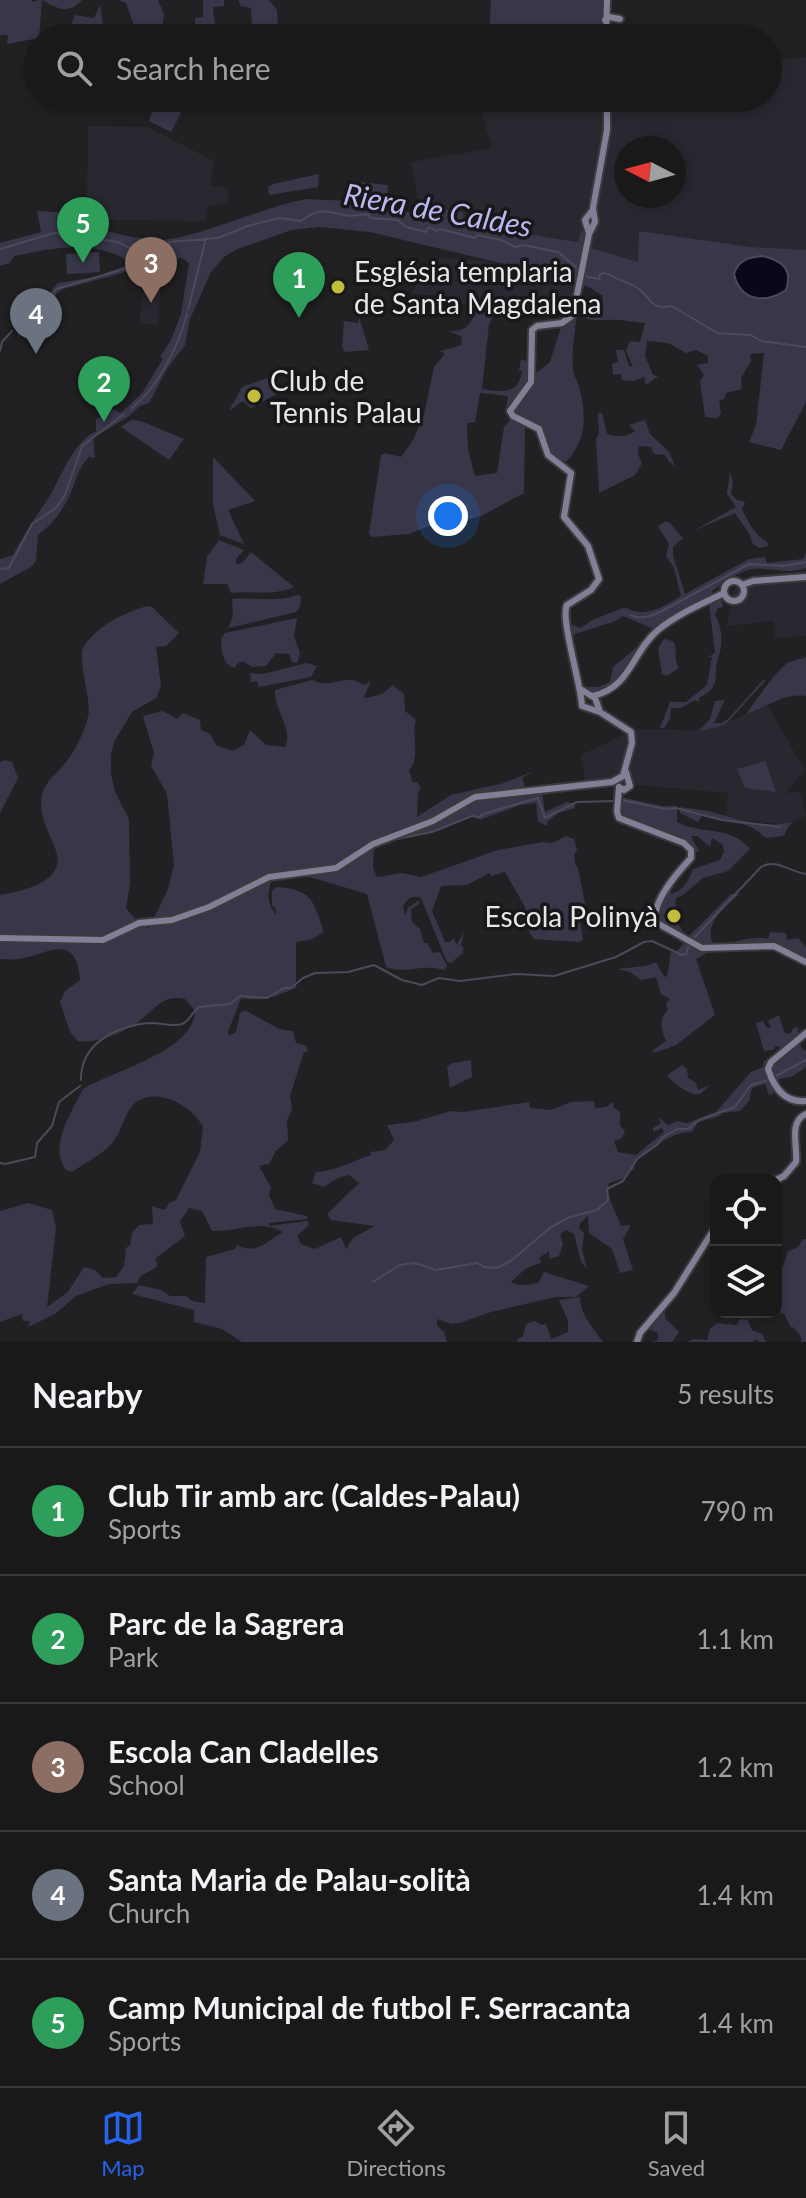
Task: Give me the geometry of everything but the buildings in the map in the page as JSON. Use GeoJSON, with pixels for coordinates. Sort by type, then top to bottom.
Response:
{"type":"FeatureCollection","features":[{"type":"Feature","properties":{"kind":"main road"},"geometry":{"type":"LineString","coordinates":[[606,112],[606,138],[571,317],[561,323],[532,330],[531,382],[510,411],[513,416],[539,429],[548,455],[571,471],[564,515],[588,546],[599,576],[597,585],[569,604],[564,611],[584,709],[623,680],[656,632],[676,617],[724,593]]}},
{"type":"Feature","properties":{"kind":"main road"},"geometry":{"type":"LineString","coordinates":[[742,585],[753,581],[806,577]]}},
{"type":"Feature","properties":{"kind":"main road"},"geometry":{"type":"LineString","coordinates":[[724,593],[725,586],[730,582],[742,585]]}},
{"type":"Feature","properties":{"kind":"main road"},"geometry":{"type":"LineString","coordinates":[[724,593],[731,600],[737,600],[742,595],[742,585]]}},
{"type":"Feature","properties":{"kind":"main road"},"geometry":{"type":"LineString","coordinates":[[582,690],[600,712],[625,726],[631,733],[626,768],[620,783],[619,818],[684,843],[691,850],[691,858],[673,876],[655,913],[658,924],[700,948],[772,946],[782,948],[806,962]]}},
{"type":"Feature","properties":{"kind":"main road"},"geometry":{"type":"LineString","coordinates":[[582,700],[593,701]]}},
{"type":"Feature","properties":{"kind":"main road"},"geometry":{"type":"LineString","coordinates":[[0,938],[82,942],[103,940],[139,923],[172,920],[209,907],[269,877],[336,868],[373,844],[433,821],[475,797],[620,783]]}},
{"type":"Feature","properties":{"kind":"main road"},"geometry":{"type":"LineString","coordinates":[[806,1033],[771,1062],[768,1069],[786,1098],[806,1101]]}},
{"type":"Feature","properties":{"kind":"main road"},"geometry":{"type":"LineString","coordinates":[[782,1177],[796,1162],[795,1126],[800,1116],[806,1114]]}},
{"type":"Feature","properties":{"kind":"main road"},"geometry":{"type":"LineString","coordinates":[[637,1342],[642,1330],[674,1293],[710,1236]]}},
{"type":"Feature","properties":{"kind":"shaded area"},"geometry":{"type":"Polygon","coordinates":[[[0,0],[42,0],[40,24],[24,24],[24,41],[7,44],[8,35],[0,35],[0,0]]]}},
{"type":"Feature","properties":{"kind":"shaded area"},"geometry":{"type":"Polygon","coordinates":[[[42,0],[82,0],[67,9],[42,0]]]}},
{"type":"Feature","properties":{"kind":"shaded area"},"geometry":{"type":"Polygon","coordinates":[[[118,0],[158,0],[164,14],[163,24],[134,24],[126,3],[118,0]]]}},
{"type":"Feature","properties":{"kind":"shaded area"},"geometry":{"type":"Polygon","coordinates":[[[203,0],[224,0],[224,6],[213,7],[216,24],[195,24],[195,18],[203,17],[203,0]]]}},
{"type":"Feature","properties":{"kind":"shaded area"},"geometry":{"type":"Polygon","coordinates":[[[238,0],[269,0],[277,10],[278,24],[252,24],[251,8],[241,6],[238,0]]]}},
{"type":"Feature","properties":{"kind":"shaded area"},"geometry":{"type":"Polygon","coordinates":[[[491,0],[604,0],[603,24],[490,24],[491,0]]]}},
{"type":"Feature","properties":{"kind":"shaded area"},"geometry":{"type":"Polygon","coordinates":[[[100,5],[103,24],[71,24],[75,15],[94,18],[100,5]]]}},
{"type":"Feature","properties":{"kind":"shaded area"},"geometry":{"type":"Polygon","coordinates":[[[806,57],[806,250],[751,247],[639,231],[639,262],[590,248],[592,233],[579,242],[501,230],[462,220],[463,212],[438,207],[430,216],[416,214],[419,204],[411,162],[489,149],[492,143],[482,112],[782,112],[782,60],[806,57]]]}},
{"type":"Feature","properties":{"kind":"shaded area"},"geometry":{"type":"Polygon","coordinates":[[[152,112],[181,113],[171,132],[149,121],[152,112]]]}},
{"type":"Feature","properties":{"kind":"shaded area"},"geometry":{"type":"Polygon","coordinates":[[[88,126],[147,127],[214,161],[210,185],[229,189],[228,202],[207,207],[206,221],[95,220],[87,214],[88,126]]]}},
{"type":"Feature","properties":{"kind":"shaded area"},"geometry":{"type":"Polygon","coordinates":[[[319,174],[318,187],[269,195],[268,187],[273,184],[319,174]]]}},
{"type":"Feature","properties":{"kind":"shaded area"},"geometry":{"type":"Polygon","coordinates":[[[361,182],[388,185],[386,201],[360,196],[361,182]]]}},
{"type":"Feature","properties":{"kind":"shaded area"},"geometry":{"type":"Polygon","coordinates":[[[306,199],[350,201],[430,216],[443,205],[448,210],[463,212],[463,220],[501,230],[578,242],[581,231],[593,233],[591,248],[638,262],[639,231],[751,247],[806,250],[806,402],[781,450],[749,442],[756,425],[764,353],[750,354],[751,361],[741,378],[742,389],[726,393],[724,399],[719,401],[721,413],[718,418],[705,417],[700,381],[704,375],[697,365],[708,363],[708,356],[696,350],[686,353],[668,343],[647,341],[645,356],[653,375],[658,376],[646,385],[644,377],[634,381],[622,380],[621,374],[613,375],[612,364],[618,362],[616,350],[624,350],[629,366],[633,367],[626,351],[630,341],[640,342],[645,323],[594,320],[580,316],[595,318],[599,315],[603,296],[589,287],[370,232],[319,227],[292,230],[237,249],[224,257],[211,272],[190,319],[185,345],[167,369],[149,403],[93,438],[95,458],[89,457],[85,462],[62,509],[38,535],[36,561],[0,584],[0,559],[13,555],[73,453],[96,431],[96,419],[113,409],[121,413],[142,393],[163,359],[160,357],[171,340],[181,314],[189,263],[182,258],[174,259],[63,289],[57,293],[37,325],[18,337],[17,327],[31,321],[58,283],[96,277],[127,265],[129,261],[101,250],[72,247],[14,256],[10,263],[0,266],[0,243],[41,232],[37,211],[80,214],[99,227],[143,238],[143,242],[185,236],[306,199]]]}},
{"type":"Feature","properties":{"kind":"shaded area"},"geometry":{"type":"Polygon","coordinates":[[[99,252],[100,272],[67,274],[66,254],[99,252]]]}},
{"type":"Feature","properties":{"kind":"shaded area"},"geometry":{"type":"Polygon","coordinates":[[[763,256],[785,267],[788,283],[786,290],[762,298],[748,295],[742,290],[734,274],[738,265],[745,260],[763,256]]]}},
{"type":"Feature","properties":{"kind":"shaded area"},"geometry":{"type":"Polygon","coordinates":[[[441,257],[486,261],[572,283],[567,312],[468,307],[442,296],[411,294],[426,267],[441,257]]]}},
{"type":"Feature","properties":{"kind":"shaded area"},"geometry":{"type":"Polygon","coordinates":[[[144,282],[161,282],[158,325],[139,324],[144,282]]]}},
{"type":"Feature","properties":{"kind":"shaded area"},"geometry":{"type":"Polygon","coordinates":[[[476,308],[523,310],[521,319],[494,315],[489,324],[482,389],[502,391],[513,388],[520,379],[521,359],[530,363],[529,377],[521,393],[506,407],[508,396],[480,393],[475,422],[467,423],[468,450],[475,476],[497,473],[504,427],[512,418],[525,425],[524,493],[481,516],[440,522],[409,534],[371,537],[369,533],[381,455],[386,453],[401,457],[413,440],[424,415],[434,367],[445,354],[440,351],[462,345],[461,336],[448,331],[467,326],[476,308]]]}},
{"type":"Feature","properties":{"kind":"shaded area"},"geometry":{"type":"Polygon","coordinates":[[[359,317],[369,350],[345,352],[342,347],[344,321],[358,323],[359,317]]]}},
{"type":"Feature","properties":{"kind":"shaded area"},"geometry":{"type":"Polygon","coordinates":[[[576,319],[573,371],[584,416],[582,435],[566,462],[549,452],[540,426],[514,413],[513,409],[532,389],[535,374],[550,362],[561,327],[576,319]]]}},
{"type":"Feature","properties":{"kind":"shaded area","name":"Club de Tennis Palau"},"geometry":{"type":"Polygon","coordinates":[[[276,375],[280,392],[251,408],[243,401],[229,411],[242,387],[276,375]]]}},
{"type":"Feature","properties":{"kind":"shaded area"},"geometry":{"type":"Polygon","coordinates":[[[598,413],[602,413],[607,434],[615,436],[635,431],[629,425],[645,420],[650,434],[669,452],[675,466],[665,455],[654,454],[651,447],[639,446],[642,463],[635,475],[599,493],[598,413]]]}},
{"type":"Feature","properties":{"kind":"shaded area"},"geometry":{"type":"Polygon","coordinates":[[[131,420],[141,421],[184,439],[169,460],[121,427],[131,420]]]}},
{"type":"Feature","properties":{"kind":"shaded area"},"geometry":{"type":"Polygon","coordinates":[[[213,457],[255,501],[228,510],[244,544],[220,535],[213,504],[213,457]]]}},
{"type":"Feature","properties":{"kind":"shaded area"},"geometry":{"type":"Polygon","coordinates":[[[730,471],[733,484],[731,494],[745,502],[742,509],[747,519],[768,546],[760,548],[753,544],[735,513],[693,531],[736,507],[727,494],[730,471]]]}},
{"type":"Feature","properties":{"kind":"shaded area"},"geometry":{"type":"Polygon","coordinates":[[[669,522],[683,538],[673,547],[673,555],[685,594],[749,559],[765,557],[767,563],[803,559],[806,553],[806,568],[743,572],[712,591],[712,596],[654,629],[623,616],[572,635],[567,613],[570,624],[581,628],[624,607],[647,612],[681,596],[674,568],[666,556],[669,544],[658,526],[669,522]]]}},
{"type":"Feature","properties":{"kind":"shaded area"},"geometry":{"type":"Polygon","coordinates":[[[219,540],[244,550],[236,559],[236,564],[242,563],[251,552],[294,587],[271,592],[231,593],[227,584],[203,584],[207,557],[219,540]]]}},
{"type":"Feature","properties":{"kind":"shaded area"},"geometry":{"type":"Polygon","coordinates":[[[806,571],[806,636],[775,638],[774,621],[727,626],[733,591],[743,580],[750,576],[806,571]]]}},
{"type":"Feature","properties":{"kind":"shaded area"},"geometry":{"type":"Polygon","coordinates":[[[301,596],[296,612],[228,628],[233,616],[232,599],[273,599],[301,596]]]}},
{"type":"Feature","properties":{"kind":"shaded area"},"geometry":{"type":"Polygon","coordinates":[[[721,599],[723,607],[718,608],[715,615],[720,626],[721,642],[714,685],[699,698],[699,702],[695,700],[681,708],[671,708],[670,719],[664,728],[660,728],[670,702],[686,702],[707,685],[712,657],[708,657],[715,653],[709,604],[721,599]]]}},
{"type":"Feature","properties":{"kind":"shaded area"},"geometry":{"type":"Polygon","coordinates":[[[147,606],[152,607],[179,633],[166,646],[156,647],[161,686],[156,698],[132,712],[114,742],[111,755],[115,792],[129,819],[130,883],[126,908],[142,927],[149,928],[168,889],[174,865],[167,794],[151,766],[154,753],[143,716],[163,711],[177,719],[183,713],[200,720],[201,730],[210,734],[216,745],[232,751],[244,745],[250,730],[266,745],[285,747],[287,733],[275,690],[312,680],[327,683],[354,680],[364,685],[371,681],[364,697],[367,698],[382,694],[393,685],[404,694],[405,711],[416,720],[415,753],[409,770],[413,783],[417,782],[421,788],[418,792],[417,817],[451,795],[504,783],[534,771],[522,778],[527,792],[542,793],[545,812],[567,802],[575,804],[575,808],[558,813],[547,822],[547,826],[538,821],[536,803],[520,805],[480,820],[471,816],[441,830],[383,843],[374,850],[373,868],[377,877],[402,873],[421,877],[498,850],[552,843],[566,836],[574,839],[577,851],[574,854],[575,864],[586,909],[579,912],[583,940],[578,942],[534,939],[526,924],[525,907],[505,872],[492,876],[489,873],[467,885],[441,886],[432,911],[445,942],[454,938],[456,945],[464,933],[461,946],[464,948],[462,952],[466,950],[451,963],[447,962],[421,898],[413,897],[407,901],[403,906],[405,915],[408,908],[419,900],[419,904],[411,909],[412,922],[420,929],[424,943],[433,953],[440,952],[447,966],[444,970],[394,969],[386,967],[367,894],[303,875],[273,879],[268,897],[276,915],[272,891],[276,887],[297,890],[313,904],[324,932],[310,940],[296,942],[296,988],[264,999],[241,998],[228,1032],[229,1036],[236,1032],[240,1013],[245,1010],[279,1029],[293,1031],[296,1043],[306,1046],[308,1052],[304,1052],[290,1096],[292,1110],[287,1120],[288,1140],[276,1151],[269,1164],[259,1166],[271,1187],[269,1195],[275,1209],[307,1216],[307,1219],[269,1223],[269,1226],[307,1221],[309,1225],[297,1236],[301,1244],[315,1249],[341,1237],[346,1249],[353,1238],[375,1226],[331,1220],[327,1214],[359,1183],[349,1175],[324,1187],[312,1183],[316,1172],[338,1168],[371,1155],[371,1152],[385,1150],[394,1140],[387,1125],[413,1122],[451,1111],[529,1102],[530,1108],[551,1110],[571,1102],[594,1101],[595,1108],[606,1107],[613,1102],[614,1108],[620,1112],[620,1126],[625,1130],[622,1138],[614,1141],[618,1152],[636,1155],[664,1132],[662,1128],[653,1132],[653,1128],[661,1123],[658,1117],[668,1125],[677,1121],[687,1123],[716,1112],[751,1072],[763,1067],[764,1061],[784,1048],[776,1046],[773,1050],[764,1051],[756,1023],[763,1021],[767,1028],[771,1028],[768,1021],[779,1015],[784,1032],[790,1034],[794,1027],[799,1028],[798,1041],[806,1051],[806,1067],[791,1077],[779,1079],[773,1094],[769,1095],[765,1084],[752,1088],[749,1101],[740,1111],[722,1113],[698,1122],[692,1132],[669,1138],[635,1160],[634,1169],[622,1179],[609,1183],[610,1199],[621,1226],[630,1227],[623,1239],[633,1270],[620,1273],[612,1249],[589,1233],[588,1216],[579,1228],[584,1233],[582,1249],[587,1269],[581,1262],[574,1234],[566,1230],[560,1234],[563,1244],[559,1256],[549,1259],[549,1251],[539,1258],[542,1262],[525,1269],[511,1282],[521,1285],[536,1283],[544,1272],[589,1286],[576,1297],[555,1297],[459,1323],[451,1324],[437,1319],[447,1342],[242,1342],[222,1329],[194,1322],[194,1310],[132,1294],[139,1285],[161,1290],[170,1296],[186,1296],[192,1301],[205,1303],[206,1257],[235,1249],[237,1245],[256,1248],[283,1232],[266,1226],[212,1231],[202,1211],[189,1208],[180,1221],[185,1236],[156,1258],[157,1267],[141,1276],[137,1283],[109,1284],[76,1296],[55,1314],[28,1327],[30,1321],[23,1321],[22,1314],[0,1322],[0,1211],[28,1203],[52,1210],[56,1228],[47,1307],[68,1292],[84,1267],[95,1270],[103,1278],[116,1277],[124,1266],[132,1233],[139,1225],[153,1224],[152,1206],[165,1210],[169,1203],[176,1200],[200,1152],[203,1127],[198,1119],[173,1100],[152,1097],[134,1104],[116,1138],[104,1151],[72,1172],[66,1170],[61,1161],[61,1140],[83,1089],[167,1049],[191,1025],[195,1011],[185,999],[170,999],[115,1035],[100,1040],[78,1041],[70,1032],[60,1002],[65,991],[80,980],[73,955],[59,949],[19,959],[0,959],[0,895],[32,887],[56,869],[58,859],[41,803],[43,790],[74,751],[88,717],[82,650],[94,634],[110,622],[147,606]]]}},
{"type":"Feature","properties":{"kind":"shaded area"},"geometry":{"type":"Polygon","coordinates":[[[297,618],[294,636],[300,653],[297,663],[292,662],[289,654],[276,653],[266,666],[252,667],[243,661],[235,668],[225,661],[221,639],[225,633],[297,618]]]}},
{"type":"Feature","properties":{"kind":"shaded area"},"geometry":{"type":"Polygon","coordinates":[[[666,639],[674,642],[679,668],[667,676],[662,674],[658,649],[666,639]]]}},
{"type":"Feature","properties":{"kind":"shaded area"},"geometry":{"type":"Polygon","coordinates":[[[642,643],[618,677],[597,693],[587,690],[586,687],[598,687],[610,682],[613,667],[642,643]]]}},
{"type":"Feature","properties":{"kind":"shaded area"},"geometry":{"type":"Polygon","coordinates":[[[806,657],[806,696],[782,699],[746,714],[787,663],[806,657]]]}},
{"type":"Feature","properties":{"kind":"shaded area"},"geometry":{"type":"Polygon","coordinates":[[[307,663],[317,666],[311,677],[259,687],[257,681],[251,682],[250,673],[263,674],[307,663]]]}},
{"type":"Feature","properties":{"kind":"shaded area"},"geometry":{"type":"Polygon","coordinates":[[[767,679],[725,725],[699,731],[710,719],[715,701],[725,700],[714,723],[721,723],[767,679]]]}},
{"type":"Feature","properties":{"kind":"shaded area"},"geometry":{"type":"Polygon","coordinates":[[[767,704],[805,771],[785,793],[800,792],[806,816],[781,824],[726,818],[728,793],[624,784],[614,779],[585,781],[581,755],[636,729],[693,730],[721,726],[767,704]]]}},
{"type":"Feature","properties":{"kind":"shaded area"},"geometry":{"type":"Polygon","coordinates":[[[765,761],[776,792],[745,788],[737,769],[765,761]]]}},
{"type":"Feature","properties":{"kind":"shaded area"},"geometry":{"type":"Polygon","coordinates":[[[0,762],[12,762],[18,778],[0,813],[0,762]]]}},
{"type":"Feature","properties":{"kind":"shaded area"},"geometry":{"type":"Polygon","coordinates":[[[621,797],[677,806],[677,822],[734,836],[750,849],[728,871],[703,878],[676,898],[675,909],[663,915],[668,923],[678,924],[687,938],[659,923],[657,911],[668,891],[671,890],[671,894],[683,887],[693,869],[720,860],[723,845],[712,838],[710,847],[697,836],[691,836],[699,851],[693,852],[691,847],[620,816],[621,797]]]}},
{"type":"Feature","properties":{"kind":"shaded area"},"geometry":{"type":"Polygon","coordinates":[[[680,807],[763,824],[794,821],[784,836],[765,838],[744,825],[702,816],[698,822],[680,813],[680,807]]]}},
{"type":"Feature","properties":{"kind":"shaded area"},"geometry":{"type":"Polygon","coordinates":[[[731,894],[740,894],[714,922],[712,942],[768,939],[770,932],[786,933],[787,940],[798,938],[806,947],[806,960],[781,946],[706,947],[688,937],[731,894]]]}},
{"type":"Feature","properties":{"kind":"shaded area"},"geometry":{"type":"Polygon","coordinates":[[[685,942],[700,950],[710,951],[696,959],[715,1015],[676,1045],[654,1053],[652,1051],[666,1041],[662,1021],[670,999],[661,994],[656,977],[641,980],[630,972],[617,969],[656,962],[667,977],[671,952],[678,950],[685,942]]]}},
{"type":"Feature","properties":{"kind":"shaded area"},"geometry":{"type":"Polygon","coordinates":[[[471,1060],[472,1077],[450,1088],[447,1067],[452,1063],[471,1060]]]}},
{"type":"Feature","properties":{"kind":"shaded area"},"geometry":{"type":"Polygon","coordinates":[[[682,1065],[698,1090],[710,1085],[701,1094],[686,1091],[667,1075],[682,1065]]]}},
{"type":"Feature","properties":{"kind":"shaded area"},"geometry":{"type":"Polygon","coordinates":[[[806,1239],[806,1342],[801,1342],[801,1337],[782,1314],[782,1266],[788,1251],[806,1239]]]}},
{"type":"Feature","properties":{"kind":"shaded area"},"geometry":{"type":"Polygon","coordinates":[[[580,1297],[585,1315],[603,1342],[518,1342],[526,1324],[535,1321],[546,1324],[551,1339],[568,1332],[568,1321],[559,1300],[580,1297]]]}},
{"type":"Feature","properties":{"kind":"shaded area"},"geometry":{"type":"Polygon","coordinates":[[[665,1308],[665,1318],[679,1332],[672,1342],[652,1342],[658,1340],[658,1333],[648,1328],[665,1308]]]}},
{"type":"Feature","properties":{"kind":"shaded area"},"geometry":{"type":"Polygon","coordinates":[[[740,1319],[748,1320],[752,1330],[762,1334],[766,1342],[757,1339],[752,1342],[688,1342],[693,1339],[707,1340],[710,1329],[717,1323],[736,1325],[740,1319]]]}},
{"type":"Feature","properties":{"kind":"waterway","name":"Riera de Caldes"},"geometry":{"type":"LineString","coordinates":[[0,249],[54,233],[118,242],[139,253],[167,248],[169,242],[218,238],[279,218],[301,221],[325,211],[350,216],[366,214],[370,218],[398,220],[406,227],[426,232],[429,227],[475,238],[478,235],[501,240],[515,247],[523,245],[558,252],[588,277],[600,279],[602,273],[608,274],[635,287],[655,305],[672,306],[717,333],[751,335],[761,341],[806,347]]}},
{"type":"Feature","properties":{"kind":"waterway"},"geometry":{"type":"LineString","coordinates":[[188,310],[206,238]]}},
{"type":"Feature","properties":{"kind":"waterway"},"geometry":{"type":"LineString","coordinates":[[18,330],[37,319],[56,289],[134,266],[153,252]]}},
{"type":"Feature","properties":{"kind":"waterway"},"geometry":{"type":"LineString","coordinates":[[132,408],[151,389],[166,365],[187,314]]}},
{"type":"Feature","properties":{"kind":"waterway"},"geometry":{"type":"LineString","coordinates":[[0,351],[2,342],[12,331]]}},
{"type":"Feature","properties":{"kind":"waterway"},"geometry":{"type":"LineString","coordinates":[[0,569],[9,568],[32,524],[57,507],[65,495],[82,446],[124,414]]}},
{"type":"Feature","properties":{"kind":"waterway"},"geometry":{"type":"LineString","coordinates":[[630,615],[642,617],[658,613],[749,564],[784,566],[806,562]]}},
{"type":"Feature","properties":{"kind":"waterway"},"geometry":{"type":"LineString","coordinates":[[392,840],[432,832],[472,816],[480,817],[538,798],[545,818],[577,802],[617,801]]}},
{"type":"Feature","properties":{"kind":"waterway"},"geometry":{"type":"LineString","coordinates":[[622,800],[665,809],[676,808],[722,820],[781,827]]}},
{"type":"Feature","properties":{"kind":"waterway"},"geometry":{"type":"LineString","coordinates":[[691,941],[761,867],[772,864],[806,874]]}},
{"type":"Feature","properties":{"kind":"waterway"},"geometry":{"type":"LineString","coordinates":[[81,1080],[87,1056],[94,1046],[114,1032],[151,1023],[182,1024],[199,1007],[230,1004],[240,996],[267,998],[315,973],[348,972],[374,965],[402,980],[422,985],[439,978],[460,981],[516,974],[554,976],[616,957],[644,942],[652,941],[682,955],[686,954],[689,945]]}},
{"type":"Feature","properties":{"kind":"waterway"},"geometry":{"type":"LineString","coordinates":[[774,1077],[806,1060]]}},
{"type":"Feature","properties":{"kind":"waterway"},"geometry":{"type":"LineString","coordinates":[[373,1282],[400,1265],[415,1263],[436,1270],[477,1263],[497,1268],[512,1260],[551,1227],[570,1217],[597,1210],[608,1200],[607,1189],[623,1181],[637,1159],[663,1137],[735,1107],[751,1085],[769,1080]]}},
{"type":"Feature","properties":{"kind":"waterway"},"geometry":{"type":"LineString","coordinates":[[0,1163],[35,1157],[37,1143],[52,1126],[59,1102],[80,1086]]}},
{"type":"Feature","properties":{"kind":"place","name":"Camp Municipal de futbol F. Serracanta"},"geometry":{"type":"Point","coordinates":[83,263]}},
{"type":"Feature","properties":{"kind":"place","name":"Església templaria de Santa Magdalena"},"geometry":{"type":"Point","coordinates":[338,287]}},
{"type":"Feature","properties":{"kind":"place","name":"Escola Can Cladelles"},"geometry":{"type":"Point","coordinates":[151,303]}},
{"type":"Feature","properties":{"kind":"place","name":"Club Tir amb arc (Caldes-Palau)"},"geometry":{"type":"Point","coordinates":[299,318]}},
{"type":"Feature","properties":{"kind":"place","name":"Santa Maria de Palau-solità"},"geometry":{"type":"Point","coordinates":[36,354]}},
{"type":"Feature","properties":{"kind":"place","name":"Club de Tennis Palau"},"geometry":{"type":"Point","coordinates":[254,396]}},
{"type":"Feature","properties":{"kind":"place","name":"Parc de la Sagrera"},"geometry":{"type":"Point","coordinates":[104,422]}},
{"type":"Feature","properties":{"kind":"place","name":"Escola Polinyà"},"geometry":{"type":"Point","coordinates":[674,916]}}]}
